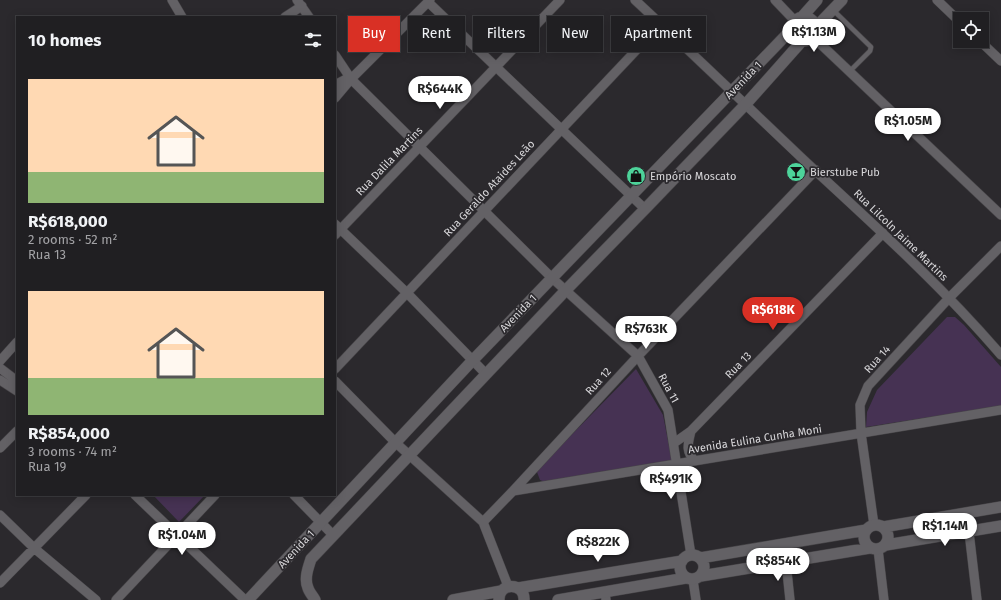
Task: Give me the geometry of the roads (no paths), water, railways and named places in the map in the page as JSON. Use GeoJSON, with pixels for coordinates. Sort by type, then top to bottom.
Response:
{"type":"FeatureCollection","features":[{"type":"Feature","properties":{"kind":"street"},"geometry":{"type":"LineString","coordinates":[[172,0],[181,16]]}},
{"type":"Feature","properties":{"kind":"street","name":"Rua Dalila Martins"},"geometry":{"type":"LineString","coordinates":[[337,230],[420,147],[560,0]]}},
{"type":"Feature","properties":{"kind":"street"},"geometry":{"type":"LineString","coordinates":[[636,0],[653,16]]}},
{"type":"Feature","properties":{"kind":"street"},"geometry":{"type":"LineString","coordinates":[[776,0],[796,22],[794,37],[802,42],[807,41],[842,0]]}},
{"type":"Feature","properties":{"kind":"street","name":"Avenida 1"},"geometry":{"type":"LineString","coordinates":[[246,600],[321,523],[472,361],[731,92],[817,0]]}},
{"type":"Feature","properties":{"kind":"street"},"geometry":{"type":"LineString","coordinates":[[937,0],[953,15]]}},
{"type":"Feature","properties":{"kind":"street"},"geometry":{"type":"LineString","coordinates":[[336,97],[351,78],[429,1],[630,197],[645,209]]}},
{"type":"Feature","properties":{"kind":"street"},"geometry":{"type":"LineString","coordinates":[[286,16],[300,3],[308,16]]}},
{"type":"Feature","properties":{"kind":"street"},"geometry":{"type":"LineString","coordinates":[[796,22],[807,17],[812,19],[815,32],[830,53],[1001,215]]}},
{"type":"Feature","properties":{"kind":"street","name":"Avenida 1"},"geometry":{"type":"LineString","coordinates":[[315,600],[308,589],[307,580],[308,568],[311,559],[566,290],[745,105],[802,42]]}},
{"type":"Feature","properties":{"kind":"street"},"geometry":{"type":"LineString","coordinates":[[987,48],[1001,61]]}},
{"type":"Feature","properties":{"kind":"street","name":"Rua Geraldo Ataides Leão"},"geometry":{"type":"LineString","coordinates":[[336,368],[635,52]]}},
{"type":"Feature","properties":{"kind":"street"},"geometry":{"type":"LineString","coordinates":[[690,52],[731,92]]}},
{"type":"Feature","properties":{"kind":"street","name":"Rua 11"},"geometry":{"type":"LineString","coordinates":[[336,56],[351,78],[552,278],[638,356],[668,410],[691,558]]}},
{"type":"Feature","properties":{"kind":"street"},"geometry":{"type":"LineString","coordinates":[[336,85],[351,78]]}},
{"type":"Feature","properties":{"kind":"street","name":"Rua Lilcoln Jaime Martins"},"geometry":{"type":"LineString","coordinates":[[731,92],[883,233],[949,298],[1001,355]]}},
{"type":"Feature","properties":{"kind":"street","name":"Rua 12"},"geometry":{"type":"LineString","coordinates":[[483,522],[638,356],[816,170]]}},
{"type":"Feature","properties":{"kind":"street"},"geometry":{"type":"LineString","coordinates":[[337,230],[406,293],[486,374]]}},
{"type":"Feature","properties":{"kind":"street","name":"Rua 13"},"geometry":{"type":"LineString","coordinates":[[674,443],[691,431],[883,233]]}},
{"type":"Feature","properties":{"kind":"street","name":"Rua 14"},"geometry":{"type":"LineString","coordinates":[[875,527],[861,433],[860,405],[868,386],[949,298],[1001,246]]}},
{"type":"Feature","properties":{"kind":"street"},"geometry":{"type":"LineString","coordinates":[[0,361],[16,343]]}},
{"type":"Feature","properties":{"kind":"street"},"geometry":{"type":"LineString","coordinates":[[0,368],[16,381]]}},
{"type":"Feature","properties":{"kind":"street"},"geometry":{"type":"LineString","coordinates":[[0,380],[16,390]]}},
{"type":"Feature","properties":{"kind":"street"},"geometry":{"type":"LineString","coordinates":[[336,382],[396,443],[410,454],[483,522],[506,591]]}},
{"type":"Feature","properties":{"kind":"street","name":"Avenida Eulina Cunha Moni"},"geometry":{"type":"LineString","coordinates":[[513,491],[1001,410]]}},
{"type":"Feature","properties":{"kind":"street"},"geometry":{"type":"LineString","coordinates":[[691,431],[688,443],[688,453],[695,461]]}},
{"type":"Feature","properties":{"kind":"street"},"geometry":{"type":"LineString","coordinates":[[0,448],[16,432]]}},
{"type":"Feature","properties":{"kind":"street"},"geometry":{"type":"LineString","coordinates":[[0,583],[85,496]]}},
{"type":"Feature","properties":{"kind":"street"},"geometry":{"type":"LineString","coordinates":[[136,496],[246,600]]}},
{"type":"Feature","properties":{"kind":"street"},"geometry":{"type":"LineString","coordinates":[[116,600],[214,496]]}},
{"type":"Feature","properties":{"kind":"street"},"geometry":{"type":"LineString","coordinates":[[295,496],[333,535]]}},
{"type":"Feature","properties":{"kind":"street"},"geometry":{"type":"LineString","coordinates":[[453,600],[691,558],[1001,507]]}},
{"type":"Feature","properties":{"kind":"street"},"geometry":{"type":"LineString","coordinates":[[0,515],[34,548],[96,600]]}},
{"type":"Feature","properties":{"kind":"street"},"geometry":{"type":"LineString","coordinates":[[558,600],[606,596],[693,578],[878,548],[1001,526]]}},
{"type":"Feature","properties":{"kind":"street"},"geometry":{"type":"LineString","coordinates":[[875,527],[888,532],[889,536],[889,540],[878,548]]}},
{"type":"Feature","properties":{"kind":"street"},"geometry":{"type":"LineString","coordinates":[[875,527],[864,535],[864,540],[878,548]]}},
{"type":"Feature","properties":{"kind":"street"},"geometry":{"type":"LineString","coordinates":[[969,532],[977,600]]}},
{"type":"Feature","properties":{"kind":"street"},"geometry":{"type":"LineString","coordinates":[[878,548],[884,600]]}},
{"type":"Feature","properties":{"kind":"street"},"geometry":{"type":"LineString","coordinates":[[691,558],[705,566],[705,570],[693,578],[682,575],[680,571],[680,566],[691,558]]}},
{"type":"Feature","properties":{"kind":"street"},"geometry":{"type":"LineString","coordinates":[[786,562],[790,600]]}},
{"type":"Feature","properties":{"kind":"street"},"geometry":{"type":"LineString","coordinates":[[693,578],[696,600]]}},
{"type":"Feature","properties":{"kind":"street"},"geometry":{"type":"LineString","coordinates":[[506,591],[522,592],[524,600]]}},
{"type":"Feature","properties":{"kind":"lane"},"geometry":{"type":"LineString","coordinates":[[833,10],[871,47],[870,51],[849,72]]}},
{"type":"Feature","properties":{"kind":"place","name":"Bierstube Pub"},"geometry":{"type":"Point","coordinates":[796,172]}},
{"type":"Feature","properties":{"kind":"place","name":"Empório Moscato"},"geometry":{"type":"Point","coordinates":[636,176]}}]}
